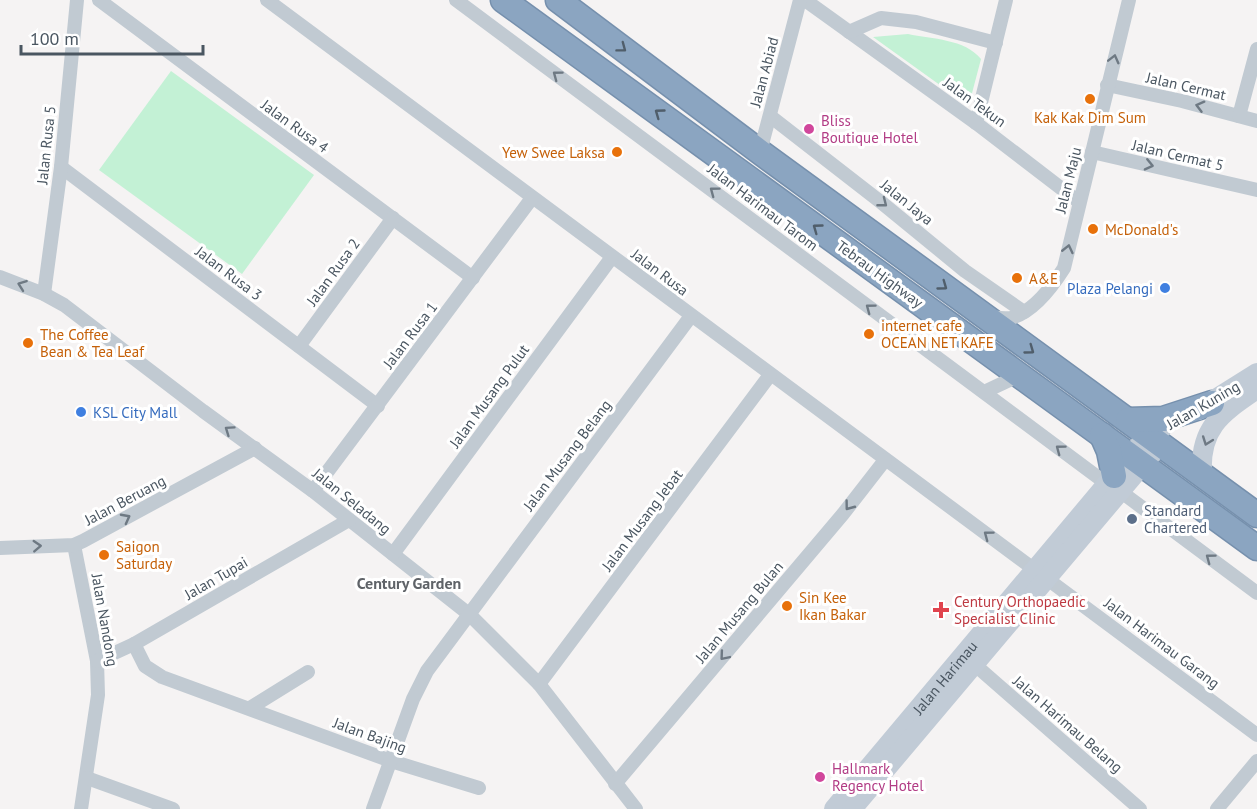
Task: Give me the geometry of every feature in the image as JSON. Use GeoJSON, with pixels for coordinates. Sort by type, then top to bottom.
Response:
{"type":"FeatureCollection","features":[{"type":"Feature","properties":{"kind":"highway","name":"Tebrau Highway"},"geometry":{"type":"LineString","coordinates":[[503,0],[1257,548]]}},
{"type":"Feature","properties":{"kind":"highway"},"geometry":{"type":"LineString","coordinates":[[518,0],[572,49]]}},
{"type":"Feature","properties":{"kind":"highway","name":"Tebrau Highway"},"geometry":{"type":"LineString","coordinates":[[558,0],[760,152],[1257,515]]}},
{"type":"Feature","properties":{"kind":"highway"},"geometry":{"type":"LineString","coordinates":[[1128,420],[1163,419],[1212,403]]}},
{"type":"Feature","properties":{"kind":"highway"},"geometry":{"type":"LineString","coordinates":[[1102,435],[1109,451],[1114,484]]}},
{"type":"Feature","properties":{"kind":"street","name":"Jalan Rusa 5"},"geometry":{"type":"LineString","coordinates":[[44,294],[61,167],[77,0]]}},
{"type":"Feature","properties":{"kind":"street","name":"Jalan Rusa 4"},"geometry":{"type":"LineString","coordinates":[[99,0],[473,278]]}},
{"type":"Feature","properties":{"kind":"street","name":"Jalan Rusa"},"geometry":{"type":"LineString","coordinates":[[267,0],[1041,574]]}},
{"type":"Feature","properties":{"kind":"street","name":"Jalan Harimau Tarom"},"geometry":{"type":"LineString","coordinates":[[456,0],[984,392],[1114,484],[1257,593]]}},
{"type":"Feature","properties":{"kind":"street","name":"Jalan Abiad"},"geometry":{"type":"LineString","coordinates":[[760,152],[800,0]]}},
{"type":"Feature","properties":{"kind":"street","name":"Jalan Tekun"},"geometry":{"type":"LineString","coordinates":[[805,0],[976,123],[1079,202]]}},
{"type":"Feature","properties":{"kind":"street"},"geometry":{"type":"LineString","coordinates":[[976,123],[1006,0]]}},
{"type":"Feature","properties":{"kind":"street","name":"Jalan Maju"},"geometry":{"type":"LineString","coordinates":[[1024,312],[1055,283],[1064,268],[1129,0]]}},
{"type":"Feature","properties":{"kind":"street"},"geometry":{"type":"LineString","coordinates":[[849,32],[881,18],[916,22],[996,43]]}},
{"type":"Feature","properties":{"kind":"street"},"geometry":{"type":"LineString","coordinates":[[1239,116],[1257,49]]}},
{"type":"Feature","properties":{"kind":"street","name":"Jalan Cermat"},"geometry":{"type":"LineString","coordinates":[[1107,85],[1257,121]]}},
{"type":"Feature","properties":{"kind":"street","name":"Jalan Jaya"},"geometry":{"type":"LineString","coordinates":[[770,116],[965,271],[1024,312]]}},
{"type":"Feature","properties":{"kind":"street","name":"Jalan Cermat 5"},"geometry":{"type":"LineString","coordinates":[[1092,152],[1257,190]]}},
{"type":"Feature","properties":{"kind":"street","name":"Jalan Rusa 3"},"geometry":{"type":"LineString","coordinates":[[61,167],[378,406]]}},
{"type":"Feature","properties":{"kind":"street","name":"Jalan Rusa 1"},"geometry":{"type":"LineString","coordinates":[[313,490],[532,198]]}},
{"type":"Feature","properties":{"kind":"street","name":"Jalan Rusa 2"},"geometry":{"type":"LineString","coordinates":[[299,346],[393,218]]}},
{"type":"Feature","properties":{"kind":"street","name":"Jalan Musang Pulut"},"geometry":{"type":"LineString","coordinates":[[393,554],[612,257]]}},
{"type":"Feature","properties":{"kind":"street","name":"Jalan Seladang"},"geometry":{"type":"LineString","coordinates":[[0,277],[44,294],[64,305],[133,359],[313,490],[470,615],[540,684],[636,809]]}},
{"type":"Feature","properties":{"kind":"street"},"geometry":{"type":"LineString","coordinates":[[983,315],[1004,319],[1024,312]]}},
{"type":"Feature","properties":{"kind":"street","name":"Jalan Musang Belang"},"geometry":{"type":"LineString","coordinates":[[373,809],[419,685],[691,316]]}},
{"type":"Feature","properties":{"kind":"street","name":"Jalan Kuning"},"geometry":{"type":"LineString","coordinates":[[1154,440],[1257,373]]}},
{"type":"Feature","properties":{"kind":"street","name":"Jalan Musang Jebat"},"geometry":{"type":"LineString","coordinates":[[540,684],[770,375]]}},
{"type":"Feature","properties":{"kind":"street"},"geometry":{"type":"LineString","coordinates":[[984,392],[1020,375]]}},
{"type":"Feature","properties":{"kind":"street","name":"Jalan Kuning"},"geometry":{"type":"LineString","coordinates":[[1202,475],[1201,463],[1205,443],[1216,421],[1225,411],[1257,389]]}},
{"type":"Feature","properties":{"kind":"street","name":"Jalan Harimau"},"geometry":{"type":"LineString","coordinates":[[834,809],[1041,574],[1114,484],[1154,440]]}},
{"type":"Feature","properties":{"kind":"street","name":"Jalan Beruang"},"geometry":{"type":"LineString","coordinates":[[0,548],[74,545],[255,448]]}},
{"type":"Feature","properties":{"kind":"street","name":"Jalan Musang Bulan"},"geometry":{"type":"LineString","coordinates":[[615,784],[843,514],[885,460]]}},
{"type":"Feature","properties":{"kind":"street","name":"Jalan Tupai"},"geometry":{"type":"LineString","coordinates":[[97,661],[134,644],[349,520]]}},
{"type":"Feature","properties":{"kind":"street","name":"Jalan Nandong"},"geometry":{"type":"LineString","coordinates":[[74,545],[97,661],[98,695],[81,809]]}},
{"type":"Feature","properties":{"kind":"street","name":"Jalan Harimau"},"geometry":{"type":"LineString","coordinates":[[852,809],[974,664],[1041,574]]}},
{"type":"Feature","properties":{"kind":"street","name":"Jalan Harimau Garang"},"geometry":{"type":"LineString","coordinates":[[1041,574],[1257,735]]}},
{"type":"Feature","properties":{"kind":"street","name":"Jalan Bajing"},"geometry":{"type":"LineString","coordinates":[[134,644],[145,666],[151,672],[391,761],[479,788]]}},
{"type":"Feature","properties":{"kind":"street","name":"Jalan Harimau Belang"},"geometry":{"type":"LineString","coordinates":[[974,664],[1140,809]]}},
{"type":"Feature","properties":{"kind":"street"},"geometry":{"type":"LineString","coordinates":[[250,708],[308,672]]}},
{"type":"Feature","properties":{"kind":"street"},"geometry":{"type":"LineString","coordinates":[[1216,809],[1257,761]]}},
{"type":"Feature","properties":{"kind":"street"},"geometry":{"type":"LineString","coordinates":[[87,778],[173,809]]}},
{"type":"Feature","properties":{"kind":"green space"},"geometry":{"type":"Polygon","coordinates":[[[908,34],[966,47],[981,59],[971,97],[964,100],[958,98],[873,37],[908,34]]]}},
{"type":"Feature","properties":{"kind":"green space"},"geometry":{"type":"Polygon","coordinates":[[[171,71],[314,175],[242,274],[99,170],[171,71]]]}},
{"type":"Feature","properties":{"kind":"place","name":"Kak Kak Dim Sum"},"geometry":{"type":"Point","coordinates":[1090,99]}},
{"type":"Feature","properties":{"kind":"place","name":"Bliss Boutique Hotel"},"geometry":{"type":"Point","coordinates":[809,129]}},
{"type":"Feature","properties":{"kind":"place","name":"Yew Swee Laksa"},"geometry":{"type":"Point","coordinates":[617,152]}},
{"type":"Feature","properties":{"kind":"place","name":"McDonald's"},"geometry":{"type":"Point","coordinates":[1093,229]}},
{"type":"Feature","properties":{"kind":"place","name":"A&E"},"geometry":{"type":"Point","coordinates":[1017,278]}},
{"type":"Feature","properties":{"kind":"place","name":"Plaza Pelangi"},"geometry":{"type":"Point","coordinates":[1165,288]}},
{"type":"Feature","properties":{"kind":"place","name":"internet cafe OCEAN NET KAFE"},"geometry":{"type":"Point","coordinates":[869,334]}},
{"type":"Feature","properties":{"kind":"place","name":"The Coffee Bean & Tea Leaf"},"geometry":{"type":"Point","coordinates":[28,343]}},
{"type":"Feature","properties":{"kind":"place","name":"KSL City Mall"},"geometry":{"type":"Point","coordinates":[81,412]}},
{"type":"Feature","properties":{"kind":"place","name":"Standard Chartered"},"geometry":{"type":"Point","coordinates":[1132,519]}},
{"type":"Feature","properties":{"kind":"place","name":"Saigon Saturday"},"geometry":{"type":"Point","coordinates":[104,555]}},
{"type":"Feature","properties":{"kind":"place","name":"Sin Kee Ikan Bakar"},"geometry":{"type":"Point","coordinates":[787,606]}},
{"type":"Feature","properties":{"kind":"place","name":"Century Orthopaedic Specialist Clinic"},"geometry":{"type":"Point","coordinates":[941,610]}},
{"type":"Feature","properties":{"kind":"place","name":"Hallmark Regency Hotel"},"geometry":{"type":"Point","coordinates":[820,777]}},
{"type":"Feature","properties":{"kind":"district","name":"Century Garden"},"geometry":{"type":"Point","coordinates":[409,583]}}]}
